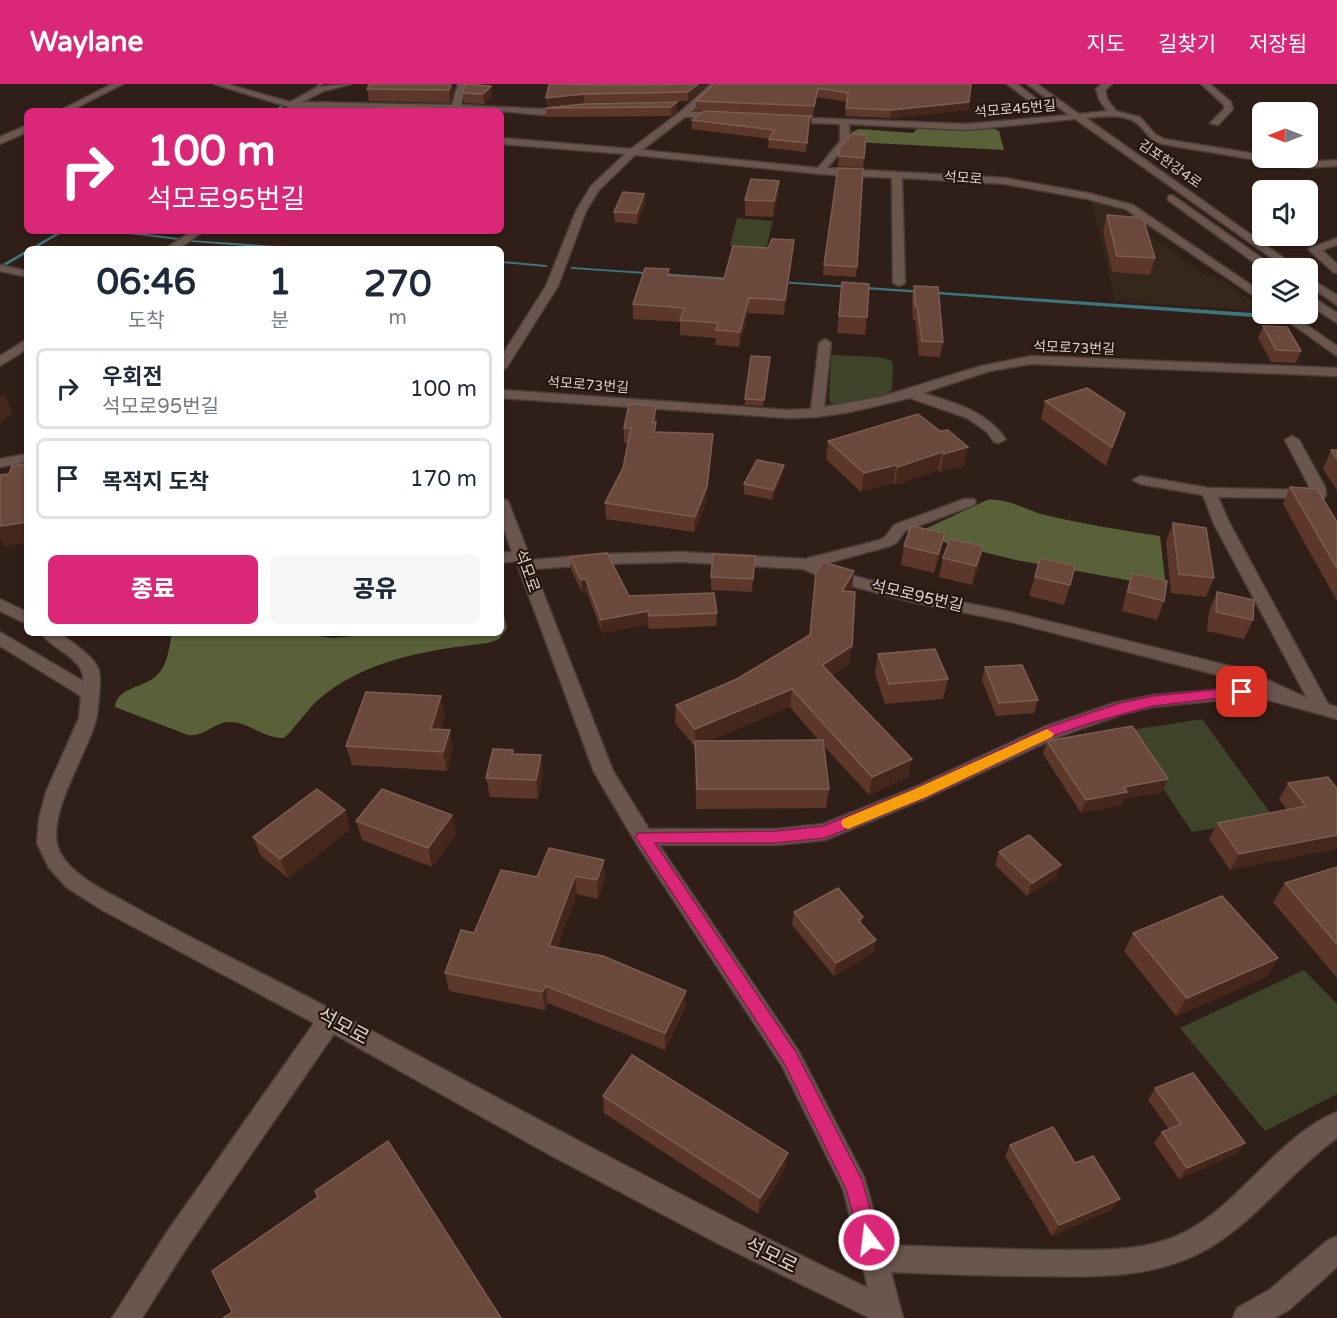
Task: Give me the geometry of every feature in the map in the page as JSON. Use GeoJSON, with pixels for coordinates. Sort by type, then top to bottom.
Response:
{"type":"FeatureCollection","features":[{"type":"Feature","properties":{"kind":"street"},"geometry":{"type":"LineString","coordinates":[[69,108],[119,84]]}},
{"type":"Feature","properties":{"kind":"street"},"geometry":{"type":"LineString","coordinates":[[218,84],[301,108]]}},
{"type":"Feature","properties":{"kind":"street"},"geometry":{"type":"LineString","coordinates":[[292,105],[321,89],[347,84]]}},
{"type":"Feature","properties":{"kind":"street"},"geometry":{"type":"LineString","coordinates":[[456,107],[462,84]]}},
{"type":"Feature","properties":{"kind":"street"},"geometry":{"type":"LineString","coordinates":[[504,362],[552,286],[588,199],[595,188],[681,110],[692,106],[716,84]]}},
{"type":"Feature","properties":{"kind":"street"},"geometry":{"type":"LineString","coordinates":[[1011,84],[1068,125]]}},
{"type":"Feature","properties":{"kind":"street","name":"김포한강4로"},"geometry":{"type":"LineString","coordinates":[[1031,84],[1279,258]]}},
{"type":"Feature","properties":{"kind":"street"},"geometry":{"type":"LineString","coordinates":[[1108,84],[1100,89],[1100,94],[1113,113]]}},
{"type":"Feature","properties":{"kind":"street"},"geometry":{"type":"LineString","coordinates":[[1205,84],[1228,104],[1228,109],[1215,123]]}},
{"type":"Feature","properties":{"kind":"street"},"geometry":{"type":"LineString","coordinates":[[292,105],[473,108]]}},
{"type":"Feature","properties":{"kind":"street"},"geometry":{"type":"LineString","coordinates":[[504,110],[542,112],[584,108]]}},
{"type":"Feature","properties":{"kind":"street"},"geometry":{"type":"LineString","coordinates":[[681,110],[736,116]]}},
{"type":"Feature","properties":{"kind":"street","name":"석모로45번길"},"geometry":{"type":"LineString","coordinates":[[779,119],[967,126],[1113,113],[1137,119],[1152,136],[1162,141],[1304,165],[1337,163]]}},
{"type":"Feature","properties":{"kind":"street"},"geometry":{"type":"LineString","coordinates":[[820,171],[845,141],[844,122]]}},
{"type":"Feature","properties":{"kind":"street"},"geometry":{"type":"LineString","coordinates":[[0,141],[24,129]]}},
{"type":"Feature","properties":{"kind":"street","name":"석모로"},"geometry":{"type":"LineString","coordinates":[[504,141],[719,159],[820,171],[1005,181],[1088,196],[1129,207],[1252,291]]}},
{"type":"Feature","properties":{"kind":"street"},"geometry":{"type":"LineString","coordinates":[[897,174],[899,283]]}},
{"type":"Feature","properties":{"kind":"street","name":"김포한강4로"},"geometry":{"type":"LineString","coordinates":[[1164,192],[1255,258]]}},
{"type":"Feature","properties":{"kind":"street"},"geometry":{"type":"LineString","coordinates":[[176,246],[194,234]]}},
{"type":"Feature","properties":{"kind":"street"},"geometry":{"type":"LineString","coordinates":[[1337,241],[1314,249],[1337,270]]}},
{"type":"Feature","properties":{"kind":"street"},"geometry":{"type":"LineString","coordinates":[[0,268],[24,273]]}},
{"type":"Feature","properties":{"kind":"street"},"geometry":{"type":"LineString","coordinates":[[1318,287],[1337,301]]}},
{"type":"Feature","properties":{"kind":"street"},"geometry":{"type":"LineString","coordinates":[[1318,305],[1337,319]]}},
{"type":"Feature","properties":{"kind":"street"},"geometry":{"type":"LineString","coordinates":[[1298,324],[1337,352]]}},
{"type":"Feature","properties":{"kind":"street"},"geometry":{"type":"LineString","coordinates":[[818,413],[825,343]]}},
{"type":"Feature","properties":{"kind":"street"},"geometry":{"type":"LineString","coordinates":[[0,362],[24,345]]}},
{"type":"Feature","properties":{"kind":"street","name":"석모로73번길"},"geometry":{"type":"LineString","coordinates":[[504,394],[788,414],[844,410],[909,393],[987,367],[1032,360],[1337,372]]}},
{"type":"Feature","properties":{"kind":"street"},"geometry":{"type":"LineString","coordinates":[[909,393],[982,420],[994,430],[999,439]]}},
{"type":"Feature","properties":{"kind":"street"},"geometry":{"type":"LineString","coordinates":[[1140,480],[1209,492],[1320,495],[1318,487],[1292,440]]}},
{"type":"Feature","properties":{"kind":"street"},"geometry":{"type":"LineString","coordinates":[[0,463],[24,459]]}},
{"type":"Feature","properties":{"kind":"street","name":"석모로95번길"},"geometry":{"type":"LineString","coordinates":[[1209,492],[1222,524],[1329,710]]}},
{"type":"Feature","properties":{"kind":"street"},"geometry":{"type":"LineString","coordinates":[[806,564],[885,543],[892,539],[899,528],[969,502]]}},
{"type":"Feature","properties":{"kind":"street","name":"석모로"},"geometry":{"type":"LineString","coordinates":[[504,513],[516,560],[596,756],[643,837],[790,1058],[855,1186],[889,1316]]}},
{"type":"Feature","properties":{"kind":"street","name":"석모로95번길"},"geometry":{"type":"LineString","coordinates":[[516,560],[682,557],[806,564],[838,577],[912,597],[1022,620],[1246,676],[1298,700]]}},
{"type":"Feature","properties":{"kind":"street"},"geometry":{"type":"LineString","coordinates":[[4,606],[24,604]]}},
{"type":"Feature","properties":{"kind":"street"},"geometry":{"type":"LineString","coordinates":[[4,606],[24,618]]}},
{"type":"Feature","properties":{"kind":"street","name":"석모로"},"geometry":{"type":"LineString","coordinates":[[53,636],[87,663],[93,676],[88,718],[56,792],[49,819],[47,843],[56,862],[73,880],[109,904],[330,1020],[561,1147],[889,1316]]}},
{"type":"Feature","properties":{"kind":"street"},"geometry":{"type":"LineString","coordinates":[[0,638],[90,693]]}},
{"type":"Feature","properties":{"kind":"street","name":"석모로95번길"},"geometry":{"type":"LineString","coordinates":[[643,837],[776,837],[825,832],[920,793],[1053,731],[1120,708],[1153,701],[1242,692],[1298,700],[1329,710]]}},
{"type":"Feature","properties":{"kind":"street"},"geometry":{"type":"LineString","coordinates":[[126,1318],[176,1241],[330,1020]]}},
{"type":"Feature","properties":{"kind":"street"},"geometry":{"type":"LineString","coordinates":[[874,1258],[1071,1263],[1150,1257],[1178,1250],[1200,1239],[1231,1217],[1299,1151],[1337,1124]]}},
{"type":"Feature","properties":{"kind":"street"},"geometry":{"type":"LineString","coordinates":[[1247,1318],[1279,1300],[1337,1250]]}},
{"type":"Feature","properties":{"kind":"shaded area"},"geometry":{"type":"Polygon","coordinates":[[[1091,201],[1121,210],[1153,238],[1201,272],[1231,285],[1252,302],[1252,310],[1115,301],[1091,201]]]}},
{"type":"Feature","properties":{"kind":"green space"},"geometry":{"type":"Polygon","coordinates":[[[919,127],[994,129],[999,131],[1004,150],[854,142],[850,138],[852,132],[859,129],[913,133],[919,127]]]}},
{"type":"Feature","properties":{"kind":"green space"},"geometry":{"type":"Polygon","coordinates":[[[737,218],[773,221],[766,249],[730,246],[737,218]]]}},
{"type":"Feature","properties":{"kind":"green space"},"geometry":{"type":"Polygon","coordinates":[[[833,355],[891,360],[893,364],[892,390],[863,401],[844,404],[831,403],[829,399],[831,357],[833,355]]]}},
{"type":"Feature","properties":{"kind":"green space"},"geometry":{"type":"Polygon","coordinates":[[[987,500],[1001,501],[1045,515],[1160,536],[1166,587],[1016,560],[926,538],[925,529],[987,500]]]}},
{"type":"Feature","properties":{"kind":"green space"},"geometry":{"type":"Polygon","coordinates":[[[504,614],[507,628],[504,632],[504,614]]]}},
{"type":"Feature","properties":{"kind":"green space"},"geometry":{"type":"Polygon","coordinates":[[[171,636],[318,636],[334,638],[501,636],[488,643],[443,649],[398,659],[356,675],[336,686],[318,700],[284,738],[270,736],[236,722],[223,723],[199,734],[188,735],[115,707],[120,696],[155,677],[163,668],[171,636]]]}},
{"type":"Feature","properties":{"kind":"green space"},"geometry":{"type":"Polygon","coordinates":[[[1202,719],[1274,818],[1192,832],[1125,731],[1202,719]]]}},
{"type":"Feature","properties":{"kind":"green space"},"geometry":{"type":"Polygon","coordinates":[[[1304,970],[1337,1004],[1337,1094],[1265,1131],[1180,1028],[1304,970]]]}},
{"type":"Feature","properties":{"kind":"building"},"geometry":{"type":"Polygon","coordinates":[[[370,84],[451,84],[449,90],[367,89],[370,84]]]}},
{"type":"Feature","properties":{"kind":"building"},"geometry":{"type":"Polygon","coordinates":[[[465,84],[491,86],[483,94],[463,93],[465,84]]]}},
{"type":"Feature","properties":{"kind":"building"},"geometry":{"type":"Polygon","coordinates":[[[549,84],[698,84],[688,92],[584,94],[546,98],[549,84]]]}},
{"type":"Feature","properties":{"kind":"building"},"geometry":{"type":"Polygon","coordinates":[[[714,84],[971,84],[969,102],[891,110],[846,108],[848,93],[818,88],[814,106],[696,101],[714,84]]]}},
{"type":"Feature","properties":{"kind":"building"},"geometry":{"type":"Polygon","coordinates":[[[677,102],[671,107],[546,108],[584,104],[677,102]]]}},
{"type":"Feature","properties":{"kind":"building"},"geometry":{"type":"Polygon","coordinates":[[[384,107],[430,107],[429,108],[384,107]]]}},
{"type":"Feature","properties":{"kind":"building"},"geometry":{"type":"Polygon","coordinates":[[[704,111],[812,116],[809,119],[807,143],[769,139],[774,130],[692,120],[704,111]]]}},
{"type":"Feature","properties":{"kind":"building"},"geometry":{"type":"Polygon","coordinates":[[[852,134],[866,135],[864,158],[839,156],[840,147],[852,134]]]}},
{"type":"Feature","properties":{"kind":"building"},"geometry":{"type":"Polygon","coordinates":[[[838,168],[863,169],[857,267],[824,265],[838,168]]]}},
{"type":"Feature","properties":{"kind":"building"},"geometry":{"type":"Polygon","coordinates":[[[751,179],[779,181],[774,201],[745,200],[751,179]]]}},
{"type":"Feature","properties":{"kind":"building"},"geometry":{"type":"Polygon","coordinates":[[[623,192],[644,194],[637,213],[614,212],[623,192]]]}},
{"type":"Feature","properties":{"kind":"building"},"geometry":{"type":"Polygon","coordinates":[[[1107,215],[1143,218],[1155,258],[1117,256],[1107,215]]]}},
{"type":"Feature","properties":{"kind":"building"},"geometry":{"type":"Polygon","coordinates":[[[772,239],[794,240],[785,300],[749,298],[740,332],[716,330],[718,323],[680,320],[684,308],[633,304],[645,268],[669,269],[667,275],[724,279],[733,246],[768,248],[772,239]]]}},
{"type":"Feature","properties":{"kind":"building"},"geometry":{"type":"Polygon","coordinates":[[[842,282],[869,284],[867,317],[839,316],[842,282]]]}},
{"type":"Feature","properties":{"kind":"building"},"geometry":{"type":"Polygon","coordinates":[[[914,286],[938,287],[943,342],[922,341],[917,306],[915,306],[914,286]]]}},
{"type":"Feature","properties":{"kind":"building"},"geometry":{"type":"Polygon","coordinates":[[[1263,326],[1287,327],[1301,351],[1276,350],[1263,326]]]}},
{"type":"Feature","properties":{"kind":"building"},"geometry":{"type":"Polygon","coordinates":[[[751,356],[770,357],[764,400],[745,399],[751,356]]]}},
{"type":"Feature","properties":{"kind":"building"},"geometry":{"type":"Polygon","coordinates":[[[1087,388],[1125,413],[1112,447],[1045,401],[1087,388]]]}},
{"type":"Feature","properties":{"kind":"building"},"geometry":{"type":"Polygon","coordinates":[[[629,404],[656,406],[654,432],[713,434],[707,486],[695,517],[605,503],[623,468],[631,428],[624,428],[629,404]]]}},
{"type":"Feature","properties":{"kind":"building"},"geometry":{"type":"Polygon","coordinates":[[[918,414],[940,431],[948,430],[968,447],[944,454],[942,452],[898,467],[896,465],[864,473],[828,441],[918,414]]]}},
{"type":"Feature","properties":{"kind":"building"},"geometry":{"type":"Polygon","coordinates":[[[1331,450],[1337,450],[1337,459],[1331,450]]]}},
{"type":"Feature","properties":{"kind":"building"},"geometry":{"type":"Polygon","coordinates":[[[757,460],[784,465],[773,490],[744,484],[757,460]]]}},
{"type":"Feature","properties":{"kind":"building"},"geometry":{"type":"Polygon","coordinates":[[[24,464],[24,522],[0,526],[0,475],[9,474],[12,466],[24,464]]]}},
{"type":"Feature","properties":{"kind":"building"},"geometry":{"type":"Polygon","coordinates":[[[1290,487],[1317,489],[1337,522],[1337,568],[1290,487]]]}},
{"type":"Feature","properties":{"kind":"building"},"geometry":{"type":"Polygon","coordinates":[[[1173,523],[1206,528],[1214,578],[1179,574],[1173,523]]]}},
{"type":"Feature","properties":{"kind":"building"},"geometry":{"type":"Polygon","coordinates":[[[911,526],[945,533],[938,554],[904,546],[911,526]]]}},
{"type":"Feature","properties":{"kind":"building"},"geometry":{"type":"Polygon","coordinates":[[[950,539],[983,546],[976,566],[943,558],[950,539]]]}},
{"type":"Feature","properties":{"kind":"building"},"geometry":{"type":"Polygon","coordinates":[[[607,553],[629,596],[714,593],[717,613],[649,616],[648,611],[601,620],[586,579],[581,580],[570,557],[607,553]]]}},
{"type":"Feature","properties":{"kind":"building"},"geometry":{"type":"Polygon","coordinates":[[[713,554],[755,556],[753,579],[711,577],[713,554]]]}},
{"type":"Feature","properties":{"kind":"building"},"geometry":{"type":"Polygon","coordinates":[[[1040,558],[1075,566],[1070,585],[1035,577],[1040,558]]]}},
{"type":"Feature","properties":{"kind":"building"},"geometry":{"type":"Polygon","coordinates":[[[823,562],[854,571],[842,591],[855,592],[852,646],[822,665],[912,759],[872,777],[792,689],[695,729],[676,705],[737,679],[810,635],[816,572],[823,562]]]}},
{"type":"Feature","properties":{"kind":"building"},"geometry":{"type":"Polygon","coordinates":[[[1132,573],[1167,581],[1164,601],[1128,592],[1132,573]]]}},
{"type":"Feature","properties":{"kind":"building"},"geometry":{"type":"Polygon","coordinates":[[[1217,592],[1254,600],[1253,620],[1216,612],[1217,592]]]}},
{"type":"Feature","properties":{"kind":"building"},"geometry":{"type":"Polygon","coordinates":[[[935,649],[948,679],[889,684],[878,654],[935,649]]]}},
{"type":"Feature","properties":{"kind":"building"},"geometry":{"type":"Polygon","coordinates":[[[1022,665],[1038,700],[999,703],[985,667],[1022,665]]]}},
{"type":"Feature","properties":{"kind":"building"},"geometry":{"type":"Polygon","coordinates":[[[366,692],[441,696],[431,729],[450,730],[443,752],[346,746],[366,692]]]}},
{"type":"Feature","properties":{"kind":"building"},"geometry":{"type":"Polygon","coordinates":[[[1132,726],[1168,779],[1124,787],[1127,792],[1086,800],[1047,741],[1132,726]]]}},
{"type":"Feature","properties":{"kind":"building"},"geometry":{"type":"Polygon","coordinates":[[[823,740],[829,789],[697,789],[695,741],[823,740]]]}},
{"type":"Feature","properties":{"kind":"building"},"geometry":{"type":"Polygon","coordinates":[[[493,749],[513,750],[512,754],[541,755],[536,780],[486,778],[493,749]]]}},
{"type":"Feature","properties":{"kind":"building"},"geometry":{"type":"Polygon","coordinates":[[[1328,777],[1337,789],[1337,835],[1239,854],[1218,823],[1306,806],[1288,783],[1328,777]]]}},
{"type":"Feature","properties":{"kind":"building"},"geometry":{"type":"Polygon","coordinates":[[[317,789],[345,810],[280,859],[253,837],[317,789]]]}},
{"type":"Feature","properties":{"kind":"building"},"geometry":{"type":"Polygon","coordinates":[[[382,789],[452,815],[428,848],[356,821],[382,789]]]}},
{"type":"Feature","properties":{"kind":"building"},"geometry":{"type":"Polygon","coordinates":[[[1029,835],[1061,865],[1032,883],[999,852],[1029,835]]]}},
{"type":"Feature","properties":{"kind":"building"},"geometry":{"type":"Polygon","coordinates":[[[549,848],[604,860],[597,880],[575,876],[549,946],[603,956],[686,991],[665,1033],[546,986],[542,992],[445,973],[461,930],[474,933],[501,870],[537,877],[549,848]]]}},
{"type":"Feature","properties":{"kind":"building"},"geometry":{"type":"Polygon","coordinates":[[[1337,867],[1337,944],[1285,883],[1337,867]]]}},
{"type":"Feature","properties":{"kind":"building"},"geometry":{"type":"Polygon","coordinates":[[[838,888],[863,917],[858,920],[876,940],[836,963],[794,912],[838,888]]]}},
{"type":"Feature","properties":{"kind":"building"},"geometry":{"type":"Polygon","coordinates":[[[1222,896],[1278,958],[1187,998],[1133,933],[1222,896]]]}},
{"type":"Feature","properties":{"kind":"building"},"geometry":{"type":"Polygon","coordinates":[[[632,1055],[788,1153],[760,1198],[603,1096],[632,1055]]]}},
{"type":"Feature","properties":{"kind":"building"},"geometry":{"type":"Polygon","coordinates":[[[1193,1073],[1245,1143],[1187,1168],[1162,1132],[1181,1124],[1155,1088],[1193,1073]]]}},
{"type":"Feature","properties":{"kind":"building"},"geometry":{"type":"Polygon","coordinates":[[[1053,1127],[1075,1163],[1093,1156],[1120,1199],[1059,1225],[1010,1145],[1053,1127]]]}},
{"type":"Feature","properties":{"kind":"building"},"geometry":{"type":"Polygon","coordinates":[[[388,1141],[501,1318],[223,1318],[232,1312],[212,1271],[318,1197],[315,1191],[388,1141]]]}},
{"type":"Feature","properties":{"kind":"waterway"},"geometry":{"type":"LineString","coordinates":[[295,100],[321,84]]}},
{"type":"Feature","properties":{"kind":"waterway"},"geometry":{"type":"LineString","coordinates":[[279,108],[283,106]]}},
{"type":"Feature","properties":{"kind":"waterway"},"geometry":{"type":"LineString","coordinates":[[36,246],[58,234]]}},
{"type":"Feature","properties":{"kind":"waterway"},"geometry":{"type":"LineString","coordinates":[[137,234],[178,239]]}},
{"type":"Feature","properties":{"kind":"waterway"},"geometry":{"type":"LineString","coordinates":[[192,241],[263,246]]}},
{"type":"Feature","properties":{"kind":"waterway"},"geometry":{"type":"LineString","coordinates":[[3,265],[24,253]]}},
{"type":"Feature","properties":{"kind":"waterway"},"geometry":{"type":"LineString","coordinates":[[504,262],[546,266]]}},
{"type":"Feature","properties":{"kind":"waterway"},"geometry":{"type":"LineString","coordinates":[[573,268],[733,279]]}},
{"type":"Feature","properties":{"kind":"waterway"},"geometry":{"type":"LineString","coordinates":[[781,282],[1252,315]]}},
{"type":"Feature","properties":{"kind":"slow traffic"},"geometry":{"type":"LineString","coordinates":[[848,823],[920,793],[1047,734]]}},
{"type":"Feature","properties":{"kind":"route"},"geometry":{"type":"LineString","coordinates":[[869,1240],[855,1186],[790,1058],[643,837],[776,837],[825,832],[920,793],[1053,731],[1089,718],[1153,701],[1242,692]]}}]}
